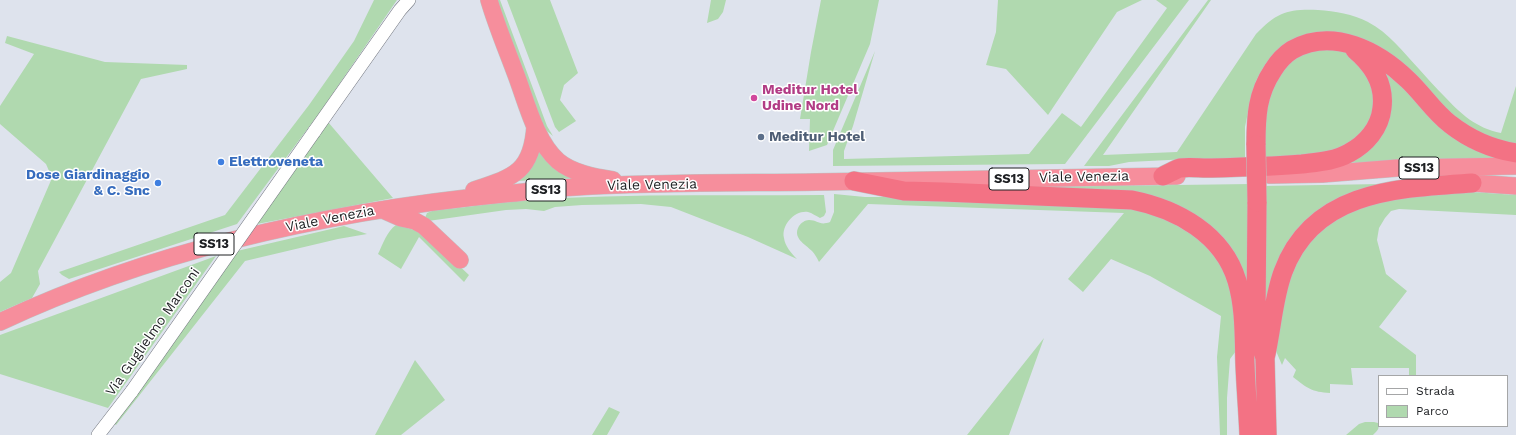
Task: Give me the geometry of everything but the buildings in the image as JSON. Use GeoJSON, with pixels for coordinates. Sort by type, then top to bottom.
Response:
{"type":"FeatureCollection","features":[{"type":"Feature","properties":{"kind":"highway"},"geometry":{"type":"LineString","coordinates":[[489,2],[535,126],[553,156],[567,168],[602,178],[644,185]]}},
{"type":"Feature","properties":{"kind":"highway"},"geometry":{"type":"LineString","coordinates":[[1267,435],[1265,358],[1259,338],[1256,316],[1256,121],[1260,95],[1277,64],[1287,53],[1303,45],[1321,40],[1336,41],[1363,49],[1379,57],[1394,68],[1409,81],[1440,115],[1460,132],[1482,143],[1516,152]]}},
{"type":"Feature","properties":{"kind":"highway"},"geometry":{"type":"LineString","coordinates":[[1163,176],[1179,168],[1278,166],[1326,162],[1348,154],[1367,141],[1374,131],[1382,109],[1383,98],[1380,85],[1371,65],[1364,57],[1354,49],[1336,41]]}},
{"type":"Feature","properties":{"kind":"highway"},"geometry":{"type":"LineString","coordinates":[[448,200],[504,180],[519,170],[530,156],[535,126]]}},
{"type":"Feature","properties":{"kind":"highway","name":"Viale Venezia"},"geometry":{"type":"LineString","coordinates":[[0,322],[91,285],[206,246],[294,226],[381,209],[448,200],[576,187],[1322,174],[1397,168],[1516,166]]}},
{"type":"Feature","properties":{"kind":"highway","name":"Viale Venezia"},"geometry":{"type":"LineString","coordinates":[[1322,174],[1516,186]]}},
{"type":"Feature","properties":{"kind":"highway"},"geometry":{"type":"LineString","coordinates":[[854,181],[904,192],[943,192],[1132,200],[1155,206],[1186,220],[1205,232],[1216,244],[1232,268],[1242,303],[1249,435]]}},
{"type":"Feature","properties":{"kind":"highway"},"geometry":{"type":"LineString","coordinates":[[1265,358],[1271,335],[1278,287],[1289,258],[1298,244],[1319,220],[1333,210],[1373,194],[1417,187],[1472,183]]}},
{"type":"Feature","properties":{"kind":"highway"},"geometry":{"type":"LineString","coordinates":[[381,209],[402,218],[415,221],[424,226],[460,260]]}},
{"type":"Feature","properties":{"kind":"highway"},"geometry":{"type":"LineString","coordinates":[[1245,376],[1256,316]]}},
{"type":"Feature","properties":{"kind":"street","name":"Via Guglielmo Marconi"},"geometry":{"type":"LineString","coordinates":[[98,435],[132,391],[402,5],[409,0]]}},
{"type":"Feature","properties":{"kind":"green space"},"geometry":{"type":"Polygon","coordinates":[[[374,0],[397,0],[320,112],[237,224],[69,279],[59,272],[225,215],[309,105],[354,41],[374,0]]]}},
{"type":"Feature","properties":{"kind":"green space"},"geometry":{"type":"Polygon","coordinates":[[[493,0],[500,0],[547,126],[553,136],[537,123],[493,0]]]}},
{"type":"Feature","properties":{"kind":"green space"},"geometry":{"type":"Polygon","coordinates":[[[507,0],[550,0],[578,73],[564,85],[560,100],[576,121],[559,132],[555,127],[507,0]]]}},
{"type":"Feature","properties":{"kind":"green space"},"geometry":{"type":"Polygon","coordinates":[[[711,0],[726,0],[723,12],[718,19],[707,23],[711,0]]]}},
{"type":"Feature","properties":{"kind":"green space"},"geometry":{"type":"Polygon","coordinates":[[[821,0],[879,0],[870,44],[827,145],[809,151],[810,119],[800,119],[821,0]]]}},
{"type":"Feature","properties":{"kind":"green space"},"geometry":{"type":"Polygon","coordinates":[[[998,0],[1142,0],[1117,12],[1048,115],[1006,69],[986,65],[996,32],[998,0]]]}},
{"type":"Feature","properties":{"kind":"green space"},"geometry":{"type":"Polygon","coordinates":[[[1156,0],[1189,0],[1065,164],[833,166],[833,150],[875,51],[844,151],[844,159],[1029,154],[1062,113],[1081,127],[1167,8],[1156,0]]]}},
{"type":"Feature","properties":{"kind":"green space"},"geometry":{"type":"Polygon","coordinates":[[[1208,0],[1211,0],[1103,155],[1177,152],[1256,34],[1277,16],[1298,10],[1324,10],[1344,13],[1362,19],[1376,26],[1395,43],[1457,109],[1476,124],[1492,131],[1501,133],[1516,86],[1516,149],[1492,144],[1337,35],[1263,68],[1256,81],[1245,127],[1245,160],[1225,161],[1208,158],[1129,162],[1109,166],[1084,166],[1208,0]]]}},
{"type":"Feature","properties":{"kind":"green space"},"geometry":{"type":"Polygon","coordinates":[[[7,36],[105,62],[187,65],[187,69],[141,79],[38,271],[40,284],[32,298],[0,312],[0,282],[11,273],[52,178],[46,164],[0,124],[0,106],[34,54],[5,43],[7,36]]]}},
{"type":"Feature","properties":{"kind":"green space"},"geometry":{"type":"Polygon","coordinates":[[[1335,47],[1353,55],[1365,67],[1377,98],[1369,129],[1340,153],[1264,160],[1262,123],[1271,82],[1301,52],[1335,47]]]}},
{"type":"Feature","properties":{"kind":"green space"},"geometry":{"type":"Polygon","coordinates":[[[1373,63],[1508,160],[1341,163],[1373,137],[1373,63]]]}},
{"type":"Feature","properties":{"kind":"green space"},"geometry":{"type":"Polygon","coordinates":[[[328,122],[393,198],[257,224],[328,122]]]}},
{"type":"Feature","properties":{"kind":"green space"},"geometry":{"type":"Polygon","coordinates":[[[537,149],[580,178],[516,181],[537,149]]]}},
{"type":"Feature","properties":{"kind":"green space"},"geometry":{"type":"Polygon","coordinates":[[[1251,184],[1251,280],[1243,296],[1186,213],[1028,187],[1251,184]]]}},
{"type":"Feature","properties":{"kind":"green space"},"geometry":{"type":"Polygon","coordinates":[[[1382,184],[1315,217],[1265,339],[1262,186],[1382,184]]]}},
{"type":"Feature","properties":{"kind":"green space"},"geometry":{"type":"Polygon","coordinates":[[[1472,192],[1516,195],[1516,215],[1399,209],[1391,211],[1379,228],[1377,240],[1386,274],[1407,291],[1379,327],[1416,355],[1416,375],[1409,375],[1409,368],[1351,368],[1353,385],[1330,384],[1330,393],[1319,392],[1310,389],[1293,377],[1296,370],[1285,358],[1282,365],[1276,351],[1276,315],[1306,240],[1366,199],[1472,192]]]}},
{"type":"Feature","properties":{"kind":"green space"},"geometry":{"type":"Polygon","coordinates":[[[834,194],[865,197],[920,197],[1153,211],[1204,242],[1221,265],[1231,290],[1234,306],[1236,351],[1230,359],[1227,398],[1227,435],[1220,435],[1217,357],[1221,316],[1150,276],[1111,259],[1083,292],[1068,279],[1124,213],[868,204],[819,262],[813,252],[800,240],[797,230],[801,224],[808,220],[821,223],[830,222],[834,212],[834,194]]]}},
{"type":"Feature","properties":{"kind":"green space"},"geometry":{"type":"Polygon","coordinates":[[[824,195],[826,212],[824,216],[820,218],[808,212],[798,213],[790,219],[785,228],[784,238],[786,244],[797,259],[748,237],[671,207],[641,204],[582,205],[555,207],[544,211],[526,209],[506,210],[428,221],[425,218],[427,213],[432,211],[545,199],[627,196],[824,195]]]}},
{"type":"Feature","properties":{"kind":"green space"},"geometry":{"type":"Polygon","coordinates":[[[396,225],[423,232],[469,275],[464,282],[419,237],[401,269],[378,254],[388,234],[396,225]]]}},
{"type":"Feature","properties":{"kind":"green space"},"geometry":{"type":"Polygon","coordinates":[[[344,226],[367,234],[338,239],[245,261],[116,425],[113,423],[237,251],[344,226]]]}},
{"type":"Feature","properties":{"kind":"green space"},"geometry":{"type":"Polygon","coordinates":[[[216,256],[108,408],[0,374],[0,335],[216,256]]]}},
{"type":"Feature","properties":{"kind":"green space"},"geometry":{"type":"Polygon","coordinates":[[[1044,338],[1009,435],[967,435],[1044,338]]]}},
{"type":"Feature","properties":{"kind":"green space"},"geometry":{"type":"Polygon","coordinates":[[[415,360],[445,400],[401,435],[375,435],[415,360]]]}},
{"type":"Feature","properties":{"kind":"green space"},"geometry":{"type":"Polygon","coordinates":[[[609,407],[620,412],[607,435],[592,435],[609,407]]]}},
{"type":"Feature","properties":{"kind":"green space"},"geometry":{"type":"Polygon","coordinates":[[[1374,422],[1378,423],[1378,427],[1373,435],[1346,435],[1359,424],[1374,422]]]}},
{"type":"Feature","properties":{"kind":"place","name":"Meditur Hotel Udine Nord"},"geometry":{"type":"Point","coordinates":[754,98]}},
{"type":"Feature","properties":{"kind":"place","name":"Meditur Hotel"},"geometry":{"type":"Point","coordinates":[761,137]}},
{"type":"Feature","properties":{"kind":"place","name":"Elettroveneta"},"geometry":{"type":"Point","coordinates":[221,162]}},
{"type":"Feature","properties":{"kind":"place","name":"Dose Giardinaggio & C. Snc"},"geometry":{"type":"Point","coordinates":[158,183]}}]}
